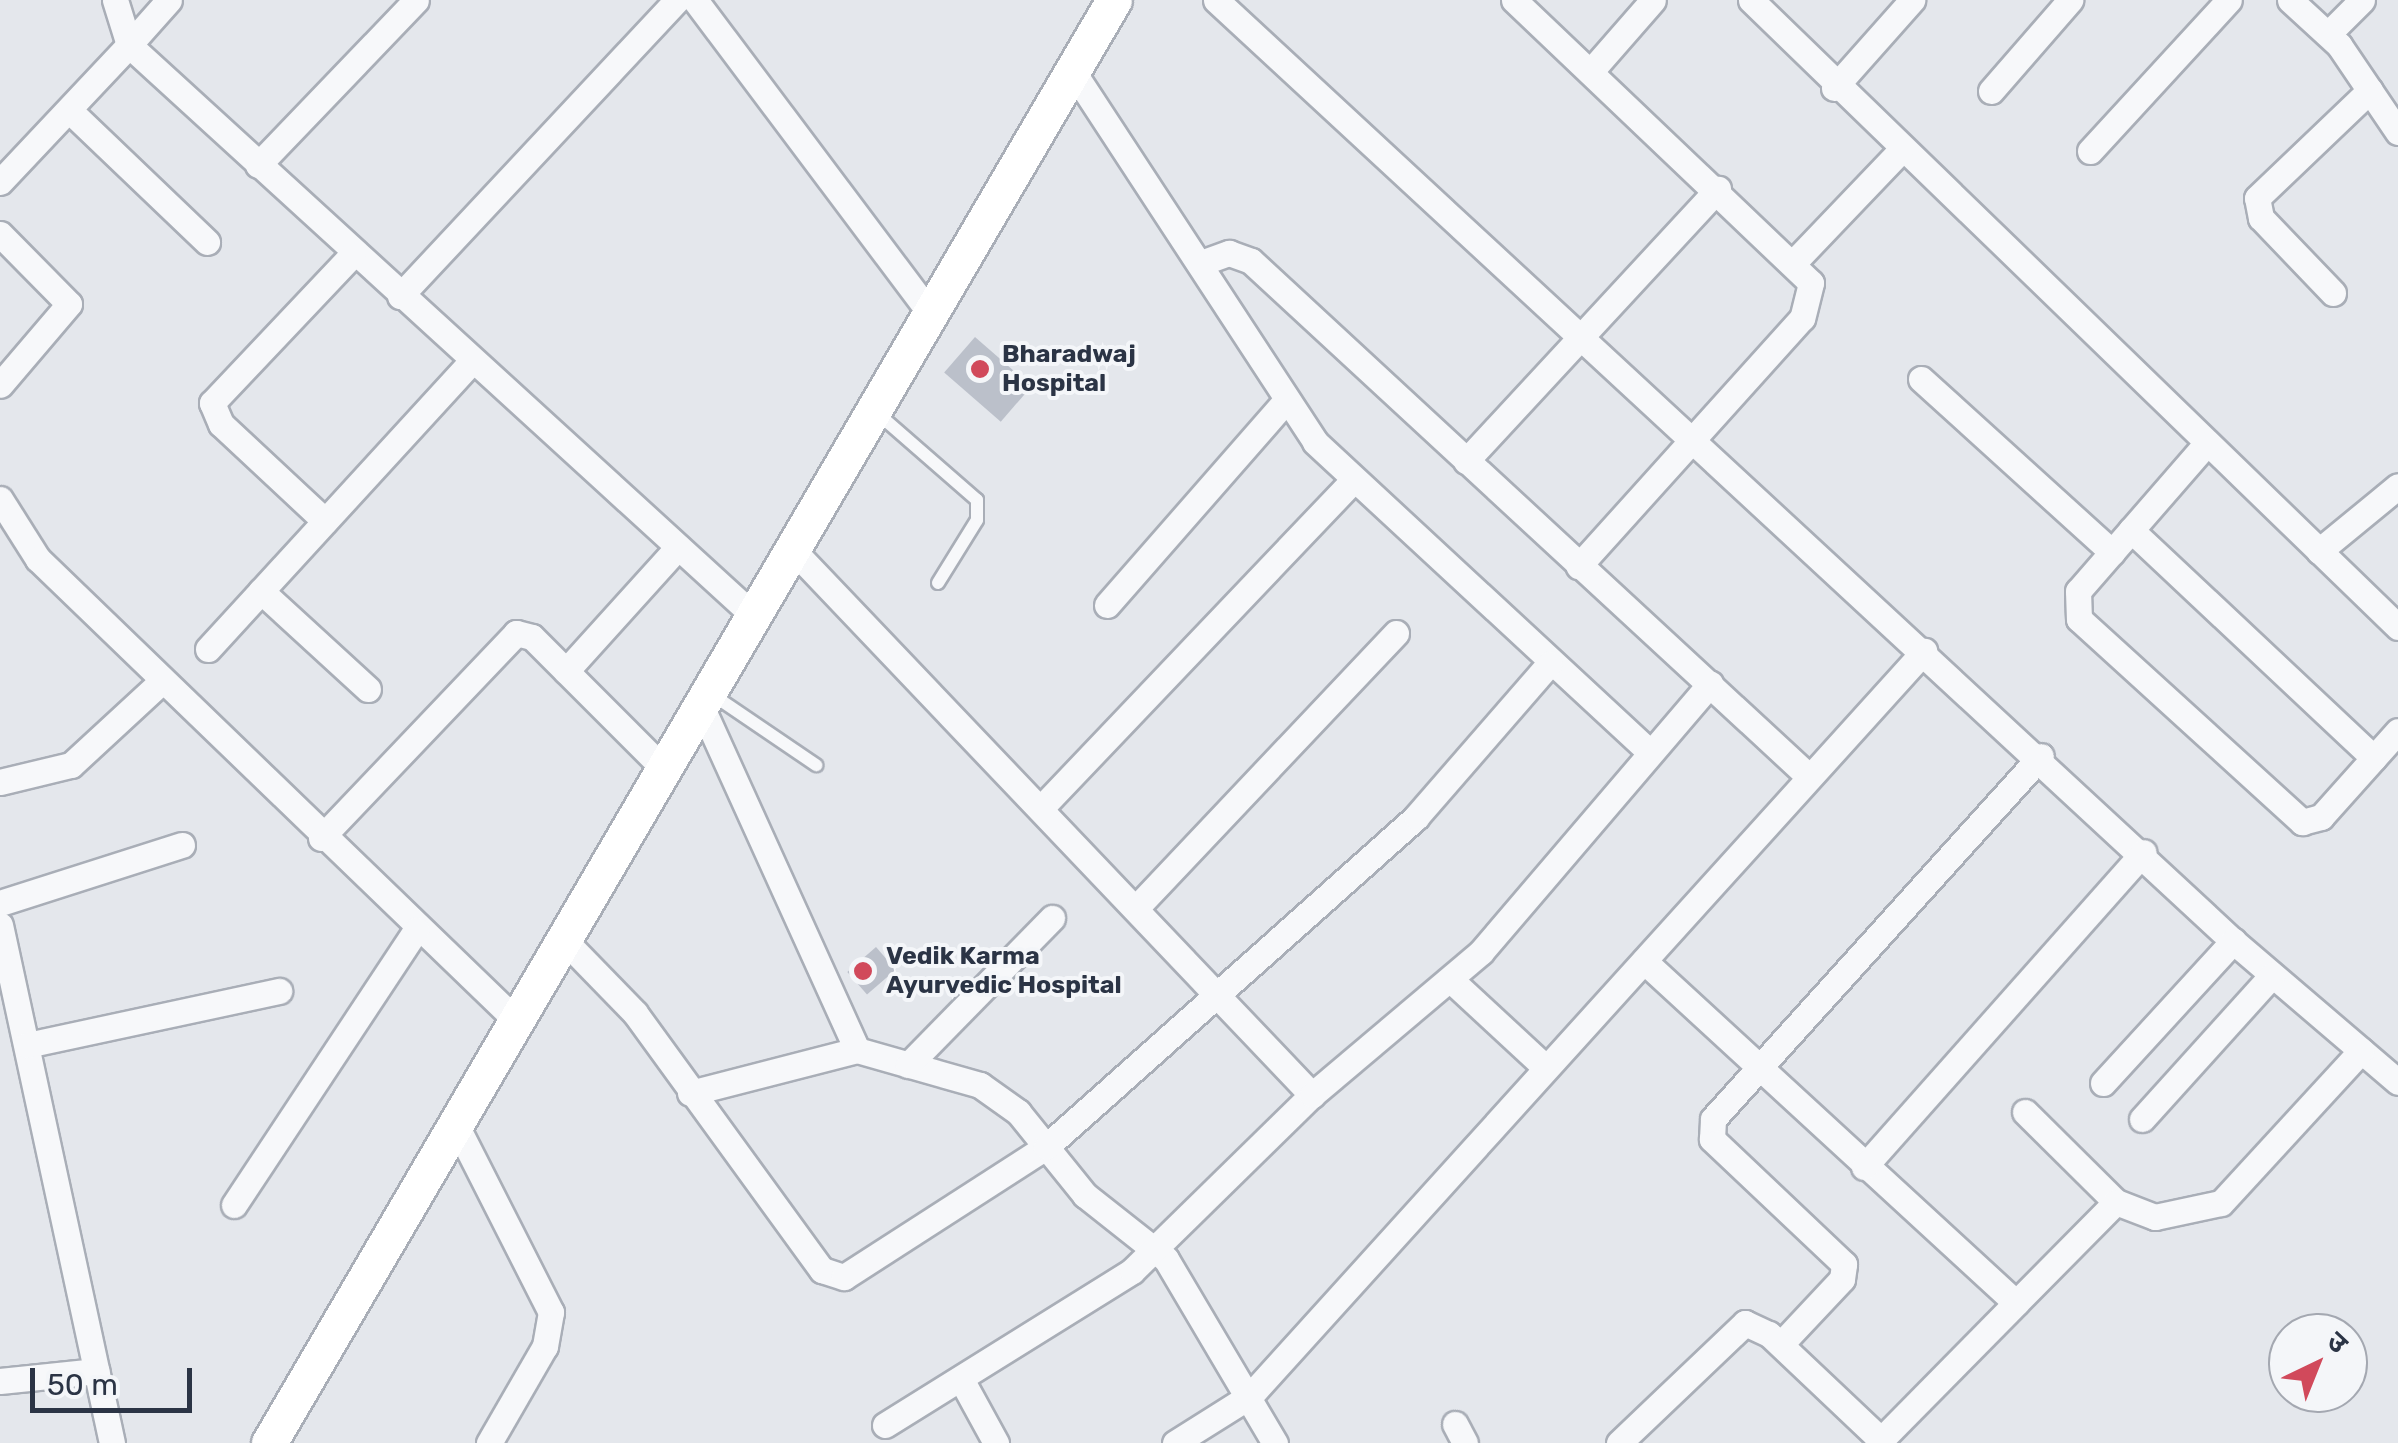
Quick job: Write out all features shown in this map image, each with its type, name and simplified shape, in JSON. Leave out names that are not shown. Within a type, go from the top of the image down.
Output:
[{"type":"main road","points":[[269,1443],[1114,0]]},
{"type":"street","points":[[115,0],[129,46],[754,616]]},
{"type":"street","points":[[3,179],[170,0]]},
{"type":"street","points":[[258,165],[416,0]]},
{"type":"street","points":[[400,296],[677,0]]},
{"type":"street","points":[[695,0],[931,314]]},
{"type":"street","points":[[1216,0],[2041,756],[2232,940],[2398,1082]]},
{"type":"street","points":[[1514,0],[1795,261],[1811,283],[1810,306],[1579,566]]},
{"type":"street","points":[[1591,72],[1653,0]]},
{"type":"street","points":[[1834,88],[1912,0]]},
{"type":"street","points":[[1990,92],[2070,0]]},
{"type":"street","points":[[2090,151],[2229,0]]},
{"type":"street","points":[[2290,0],[2328,34],[2398,132]]},
{"type":"street","points":[[2328,34],[2362,0]]},
{"type":"street","points":[[1749,1],[1834,88],[2398,627]]},
{"type":"street","points":[[1072,70],[1201,262],[1284,404],[1351,483],[1650,752]]},
{"type":"street","points":[[2333,293],[2261,218],[2257,198],[2370,90]]},
{"type":"street","points":[[69,110],[207,242]]},
{"type":"street","points":[[0,148],[3,179]]},
{"type":"street","points":[[1795,261],[1900,151]]},
{"type":"street","points":[[1466,460],[1718,188]]},
{"type":"street","points":[[0,234],[69,304],[0,384]]},
{"type":"street","points":[[1201,262],[1229,252],[1251,261],[1805,773]]},
{"type":"street","points":[[325,521],[221,424],[212,403],[353,254]]},
{"type":"street","points":[[208,649],[472,361]]},
{"type":"street","points":[[1921,379],[2112,552]]},
{"type":"street","points":[[1107,606],[1284,404]]},
{"type":"street","points":[[2206,444],[2072,600],[2078,619],[2292,816],[2321,817],[2398,731]]},
{"type":"street","points":[[1042,807],[1351,483]]},
{"type":"street","points":[[2318,551],[2398,486]]},
{"type":"street","points":[[0,499],[38,559],[416,930],[517,1021]]},
{"type":"street","points":[[2131,530],[2374,758]]},
{"type":"street","points":[[566,671],[678,547]]},
{"type":"street","points":[[793,550],[1042,807],[1312,1095]]},
{"type":"street","points":[[260,591],[368,690]]},
{"type":"street","points":[[321,838],[508,639],[524,632],[664,769]]},
{"type":"street","points":[[1137,907],[1396,634]]},
{"type":"street","points":[[1175,1443],[1250,1396],[1644,960],[1805,773],[1924,651]]},
{"type":"street","points":[[564,940],[612,984],[832,1278],[968,1204],[1046,1146],[1416,817],[1549,664]]},
{"type":"street","points":[[0,782],[70,765],[162,681]]},
{"type":"street","points":[[886,1425],[1105,1292],[1156,1250],[1312,1095],[1452,981],[1710,684]]},
{"type":"street","points":[[706,701],[857,1050]]},
{"type":"street","points":[[1780,1344],[1846,1272],[1840,1256],[1712,1139],[1713,1119],[1753,1068],[2041,756]]},
{"type":"street","points":[[0,904],[182,845]]},
{"type":"street","points":[[1864,1167],[2144,852]]},
{"type":"street","points":[[908,1065],[1052,918]]},
{"type":"street","points":[[0,925],[112,1443]]},
{"type":"street","points":[[234,1205],[416,930]]},
{"type":"street","points":[[2103,1083],[2232,940]]},
{"type":"street","points":[[1644,960],[1753,1068],[2016,1303]]},
{"type":"street","points":[[2142,1119],[2272,975]]},
{"type":"street","points":[[1452,981],[1544,1068]]},
{"type":"street","points":[[27,1045],[279,990]]},
{"type":"street","points":[[690,1093],[857,1050],[999,1095],[1085,1195],[1156,1250],[1250,1396],[1275,1443]]},
{"type":"street","points":[[2025,1112],[2116,1202],[2155,1217],[2220,1204],[2361,1050]]},
{"type":"street","points":[[456,1125],[551,1312],[545,1346],[488,1443]]},
{"type":"street","points":[[1620,1443],[1732,1330],[1758,1324],[1880,1442],[2116,1202]]},
{"type":"street","points":[[0,1381],[96,1371]]},
{"type":"street","points":[[961,1378],[996,1443]]},
{"type":"lane","points":[[874,410],[976,500],[978,520],[938,583]]},
{"type":"lane","points":[[706,701],[816,766]]},
{"type":"building","points":[[975,337],[1032,386],[1001,422],[944,372]]},
{"type":"building","points":[[876,947],[896,970],[867,995],[847,972]]},
{"type":"place","name":"Bharadwaj Hospital","points":[[980,369]]},
{"type":"place","name":"Vedik Karma Ayurvedic Hospital","points":[[863,971]]}]
